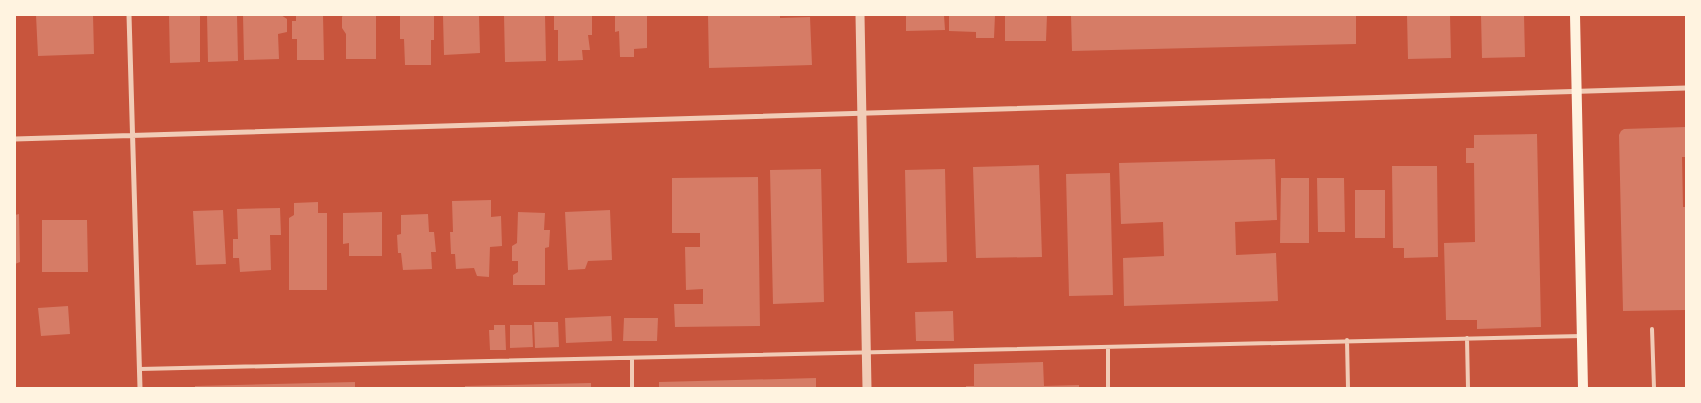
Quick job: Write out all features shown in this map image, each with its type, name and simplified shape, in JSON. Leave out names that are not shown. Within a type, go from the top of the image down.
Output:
[{"type":"main road","points":[[1575,15],[1583,388]]},
{"type":"street","points":[[129,15],[140,388]]},
{"type":"street","points":[[860,15],[867,388]]},
{"type":"street","points":[[15,139],[1686,88]]},
{"type":"lane","points":[[1652,329],[1654,388]]},
{"type":"lane","points":[[140,369],[866,354],[1347,340],[1582,336]]},
{"type":"lane","points":[[1467,338],[1468,388]]},
{"type":"lane","points":[[1347,340],[1348,388]]},
{"type":"lane","points":[[1108,347],[1108,388]]},
{"type":"lane","points":[[632,359],[632,388]]},
{"type":"building","points":[[36,15],[93,15],[94,54],[38,56]]},
{"type":"building","points":[[169,15],[200,15],[200,62],[170,63]]},
{"type":"building","points":[[207,15],[237,15],[238,61],[208,62]]},
{"type":"building","points":[[243,15],[281,15],[287,19],[287,32],[278,34],[279,59],[244,60]]},
{"type":"building","points":[[296,15],[323,15],[324,60],[297,60],[297,39],[292,39],[292,21],[296,21]]},
{"type":"building","points":[[343,15],[376,15],[376,59],[346,59],[346,34],[342,28]]},
{"type":"building","points":[[400,15],[434,15],[431,65],[405,65],[404,39],[400,39]]},
{"type":"building","points":[[479,15],[480,53],[444,55],[443,16]]},
{"type":"building","points":[[504,15],[545,15],[546,61],[505,62]]},
{"type":"building","points":[[554,15],[592,15],[592,35],[588,35],[590,50],[582,50],[583,60],[558,61],[558,30],[554,30]]},
{"type":"building","points":[[615,15],[647,15],[647,48],[634,49],[634,57],[620,57],[619,31],[615,32]]},
{"type":"building","points":[[708,15],[780,15],[780,18],[810,17],[812,65],[709,68]]},
{"type":"building","points":[[906,15],[944,15],[945,30],[906,31]]},
{"type":"building","points":[[949,15],[995,15],[994,38],[976,38],[976,32],[949,31]]},
{"type":"building","points":[[1005,15],[1047,15],[1046,41],[1005,41]]},
{"type":"building","points":[[1071,15],[1356,15],[1356,44],[1072,51]]},
{"type":"building","points":[[1407,15],[1450,15],[1451,58],[1408,59]]},
{"type":"building","points":[[1481,15],[1524,15],[1525,57],[1482,58]]},
{"type":"building","points":[[1686,127],[1686,157],[1682,157],[1683,207],[1686,207],[1686,310],[1623,311],[1619,135],[1624,129]]},
{"type":"building","points":[[1537,134],[1541,327],[1477,329],[1477,320],[1446,320],[1444,243],[1475,242],[1474,163],[1466,163],[1466,148],[1474,148],[1474,135]]},
{"type":"building","points":[[1275,159],[1277,220],[1235,222],[1236,255],[1276,253],[1278,301],[1124,306],[1123,258],[1164,256],[1163,222],[1121,224],[1119,163]]},
{"type":"building","points":[[1039,165],[1042,257],[976,258],[973,167]]},
{"type":"building","points":[[1392,166],[1437,166],[1438,257],[1404,258],[1404,248],[1393,248]]},
{"type":"building","points":[[821,169],[824,302],[773,304],[770,170]]},
{"type":"building","points":[[945,169],[947,262],[907,263],[905,170]]},
{"type":"building","points":[[1110,173],[1113,295],[1069,296],[1066,174]]},
{"type":"building","points":[[758,177],[760,326],[675,327],[674,304],[703,304],[703,289],[686,290],[685,247],[700,247],[700,233],[672,233],[672,178]]},
{"type":"building","points":[[1281,178],[1309,178],[1309,243],[1280,243]]},
{"type":"building","points":[[1317,178],[1344,178],[1345,232],[1318,232]]},
{"type":"building","points":[[1355,190],[1385,190],[1385,238],[1355,238]]},
{"type":"building","points":[[491,200],[491,217],[501,216],[502,246],[490,247],[489,277],[477,276],[474,268],[456,269],[455,254],[451,254],[450,232],[453,232],[452,201]]},
{"type":"building","points":[[318,202],[318,213],[327,213],[327,290],[289,290],[289,218],[294,215],[294,203]]},
{"type":"building","points":[[280,208],[281,235],[270,235],[271,270],[240,272],[239,258],[233,258],[233,239],[238,239],[237,209]]},
{"type":"building","points":[[223,210],[226,264],[196,265],[193,211]]},
{"type":"building","points":[[610,210],[612,260],[588,261],[585,269],[568,270],[565,212]]},
{"type":"building","points":[[382,212],[382,256],[349,256],[349,243],[343,244],[343,213]]},
{"type":"building","points":[[518,212],[545,213],[544,230],[550,230],[549,247],[545,248],[545,285],[513,285],[513,275],[518,272],[518,261],[512,261],[512,246],[517,243]]},
{"type":"building","points":[[19,214],[20,262],[15,264],[15,215]]},
{"type":"building","points":[[428,214],[429,232],[434,232],[436,252],[431,252],[432,269],[403,270],[401,253],[398,253],[397,235],[401,234],[401,215]]},
{"type":"building","points":[[42,220],[87,220],[88,272],[42,272]]},
{"type":"building","points":[[68,306],[70,334],[41,336],[38,308]]},
{"type":"building","points":[[953,311],[954,341],[916,341],[915,312]]},
{"type":"building","points":[[611,316],[612,341],[566,343],[565,318]]},
{"type":"building","points":[[624,318],[658,318],[657,341],[623,341]]},
{"type":"building","points":[[534,322],[558,322],[559,347],[535,348]]},
{"type":"building","points":[[494,325],[505,325],[506,350],[490,350],[489,330],[494,330]]},
{"type":"building","points":[[510,325],[532,325],[533,347],[510,348]]},
{"type":"building","points":[[1043,362],[1044,386],[1079,385],[1079,388],[966,388],[966,386],[974,386],[974,364]]},
{"type":"building","points":[[816,378],[816,388],[659,388],[659,382]]},
{"type":"building","points":[[355,382],[355,388],[195,388],[195,386]]},
{"type":"building","points":[[591,383],[591,388],[465,388],[465,386]]}]
